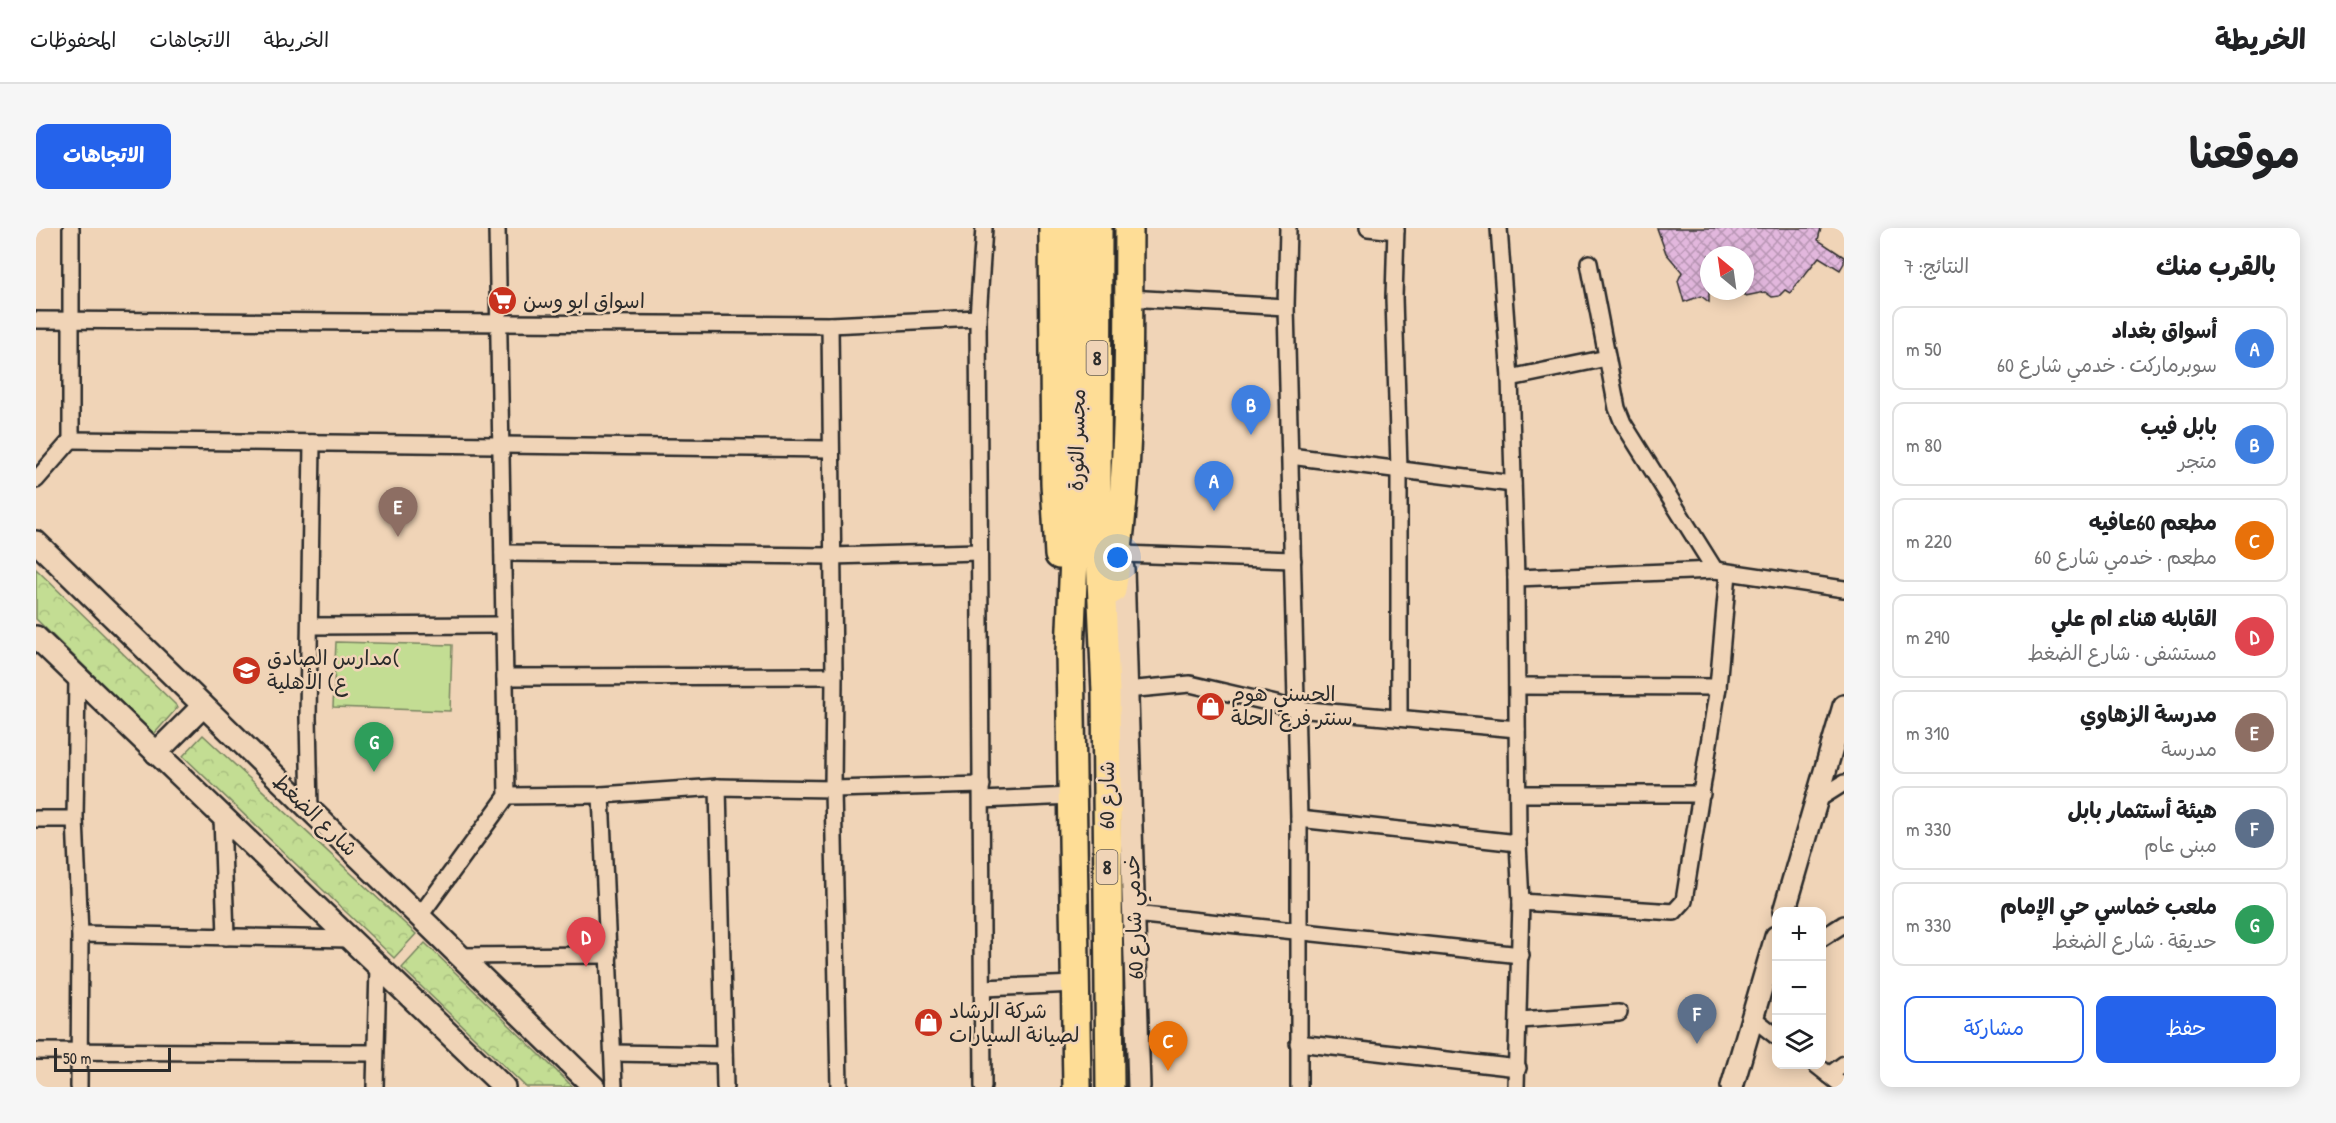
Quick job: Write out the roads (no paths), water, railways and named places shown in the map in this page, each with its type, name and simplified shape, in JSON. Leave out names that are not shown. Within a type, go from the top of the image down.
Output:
[{"type":"highway","points":[[1053,228],[1055,483],[1058,544],[1070,652]]},
{"type":"highway","name":"مجسر الثورة","points":[[1079,228],[1087,487],[1103,648]]},
{"type":"highway","name":"مجسر الثورة","points":[[1070,652],[1087,487],[1098,228]]},
{"type":"highway","points":[[1103,648],[1122,543],[1127,459],[1129,228]]},
{"type":"highway","name":"شارع 60","points":[[1103,648],[1106,692],[1110,1087]]},
{"type":"highway","name":"شارع 60","points":[[1070,652],[1077,1087]]},
{"type":"street","points":[[36,480],[71,440],[71,228]]},
{"type":"street","points":[[418,917],[507,796],[497,228]]},
{"type":"street","points":[[983,1087],[978,318],[984,228]]},
{"type":"street","points":[[1288,228],[1286,307],[1299,819],[1297,933],[1299,1087]]},
{"type":"street","points":[[1368,228],[1396,230],[1394,298],[1399,469],[1399,718]]},
{"type":"street","points":[[1499,228],[1510,378],[1516,578],[1518,843],[1521,902],[1520,1020],[1516,1087]]},
{"type":"street","points":[[1521,902],[1674,912],[1684,901],[1718,687],[1722,572],[1626,429],[1617,408],[1589,263]]},
{"type":"street","points":[[1128,298],[1286,307]]},
{"type":"street","points":[[36,320],[499,325],[830,325],[978,318]]},
{"type":"street","points":[[830,325],[834,676],[832,789],[839,1087]]},
{"type":"street","points":[[1510,378],[1607,358]]},
{"type":"street","points":[[71,440],[830,449]]},
{"type":"street","points":[[310,811],[308,718],[312,443]]},
{"type":"street","points":[[1290,456],[1513,484]]},
{"type":"street","name":"شارع الضغط","points":[[36,542],[594,1087]]},
{"type":"street","points":[[1122,543],[1293,560]]},
{"type":"street","name":"خدمي شارع 60","points":[[1122,543],[1139,1087]]},
{"type":"street","points":[[503,554],[831,556],[979,552]]},
{"type":"street","points":[[1516,578],[1722,572],[1844,589]]},
{"type":"street","points":[[311,626],[504,625]]},
{"type":"street","points":[[36,637],[503,1086]]},
{"type":"street","points":[[505,677],[834,676]]},
{"type":"street","points":[[77,677],[75,819],[80,934],[79,1087]]},
{"type":"street","points":[[1126,690],[1190,684],[1297,709],[1517,729]]},
{"type":"street","points":[[1517,686],[1718,687]]},
{"type":"street","points":[[156,753],[203,706]]},
{"type":"street","points":[[1785,907],[1844,706]]},
{"type":"street","points":[[1816,800],[1844,783]]},
{"type":"street","points":[[507,796],[601,795],[718,788],[982,792],[1072,796]]},
{"type":"street","points":[[718,788],[725,1087]]},
{"type":"street","points":[[1518,794],[1702,794]]},
{"type":"street","points":[[601,795],[614,1087]]},
{"type":"street","points":[[222,816],[226,937]]},
{"type":"street","points":[[36,819],[75,819]]},
{"type":"street","points":[[1299,819],[1518,843]]},
{"type":"street","points":[[1134,914],[1521,955]]},
{"type":"street","points":[[1826,935],[1844,924]]},
{"type":"street","points":[[80,934],[349,939]]},
{"type":"street","points":[[459,956],[609,956]]},
{"type":"street","points":[[375,1087],[378,967]]},
{"type":"street","points":[[1732,1087],[1753,1018],[1771,970]]},
{"type":"street","points":[[983,988],[1075,984]]},
{"type":"street","points":[[1520,1020],[1619,1013]]},
{"type":"street","points":[[1753,1018],[1772,1033]]},
{"type":"street","points":[[1298,1043],[1518,1068]]},
{"type":"street","points":[[36,1051],[375,1053]]},
{"type":"street","points":[[613,1053],[724,1055]]},
{"type":"street","points":[[1829,1075],[1844,1065]]},
{"type":"street","points":[[1821,1069],[1844,1087]]},
{"type":"place","name":"اسواق ابو وسن","points":[[502,301]]},
{"type":"place","name":"بابل فيب","points":[[1251,435]]},
{"type":"place","name":"أسواق بغداد","points":[[1214,511]]},
{"type":"place","name":"مدرسة الزهاوي","points":[[398,537]]},
{"type":"place","name":"مدارس الصادق( ع) الأهلية","points":[[246,670]]},
{"type":"place","name":"الحسني هوم سنتر فرع الحلة","points":[[1210,706]]},
{"type":"place","name":"ملعب خماسي حي الإمام","points":[[374,772]]},
{"type":"place","name":"القابله هناء ام علي","points":[[586,967]]},
{"type":"place","name":"شركة الرشاد لصيانة السيارات","points":[[928,1023]]},
{"type":"place","name":"هيئة أستثمار بابل","points":[[1697,1044]]},
{"type":"place","name":"مطعم 60عافيه","points":[[1168,1071]]}]
